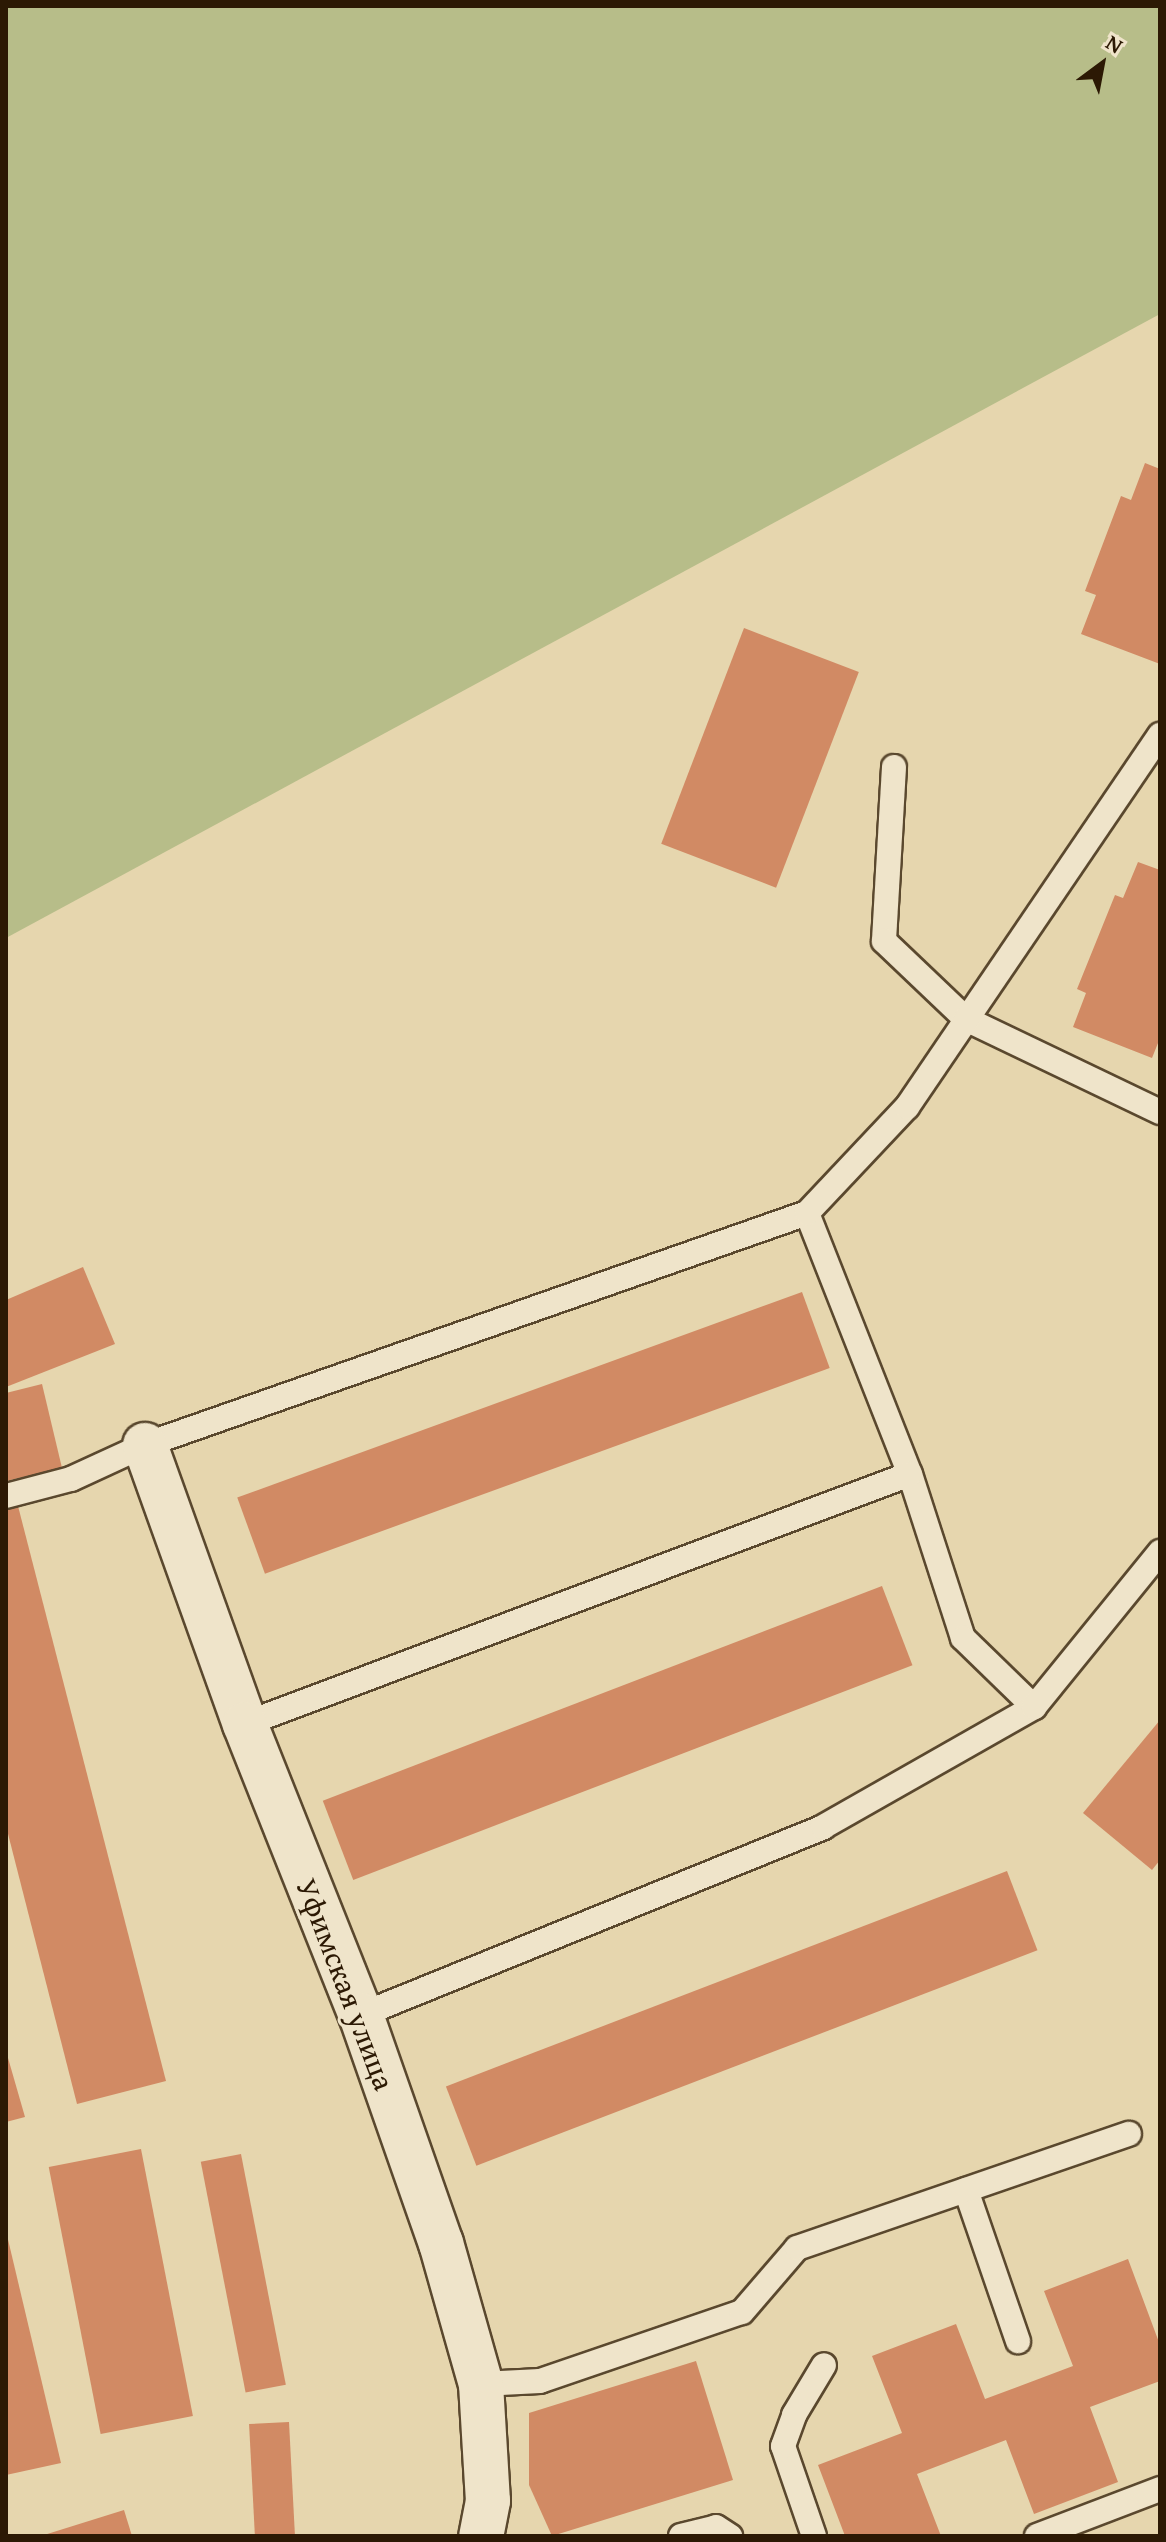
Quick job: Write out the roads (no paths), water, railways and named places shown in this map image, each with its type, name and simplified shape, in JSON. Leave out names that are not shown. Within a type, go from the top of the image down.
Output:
[{"type":"street","name":"Уфимская улица","points":[[145,1445],[245,1724],[361,2015],[441,2243],[481,2384],[488,2501],[481,2536]]},
{"type":"lane","points":[[6,1496],[71,1479],[145,1445],[807,1213],[907,1107],[1160,735]]},
{"type":"lane","points":[[894,767],[884,941],[966,1019],[1160,1112]]},
{"type":"lane","points":[[807,1213],[910,1474],[963,1638],[1034,1707]]},
{"type":"lane","points":[[245,1724],[910,1474]]},
{"type":"lane","points":[[361,2015],[823,1827],[1034,1707],[1160,1552]]},
{"type":"lane","points":[[481,2384],[540,2381],[742,2312],[797,2248],[1129,2134]]},
{"type":"lane","points":[[966,2190],[1018,2341]]},
{"type":"lane","points":[[814,2536],[783,2446],[794,2415],[824,2365]]},
{"type":"lane","points":[[1037,2536],[1160,2489]]},
{"type":"lane","points":[[681,2536],[716,2527],[730,2536]]}]
